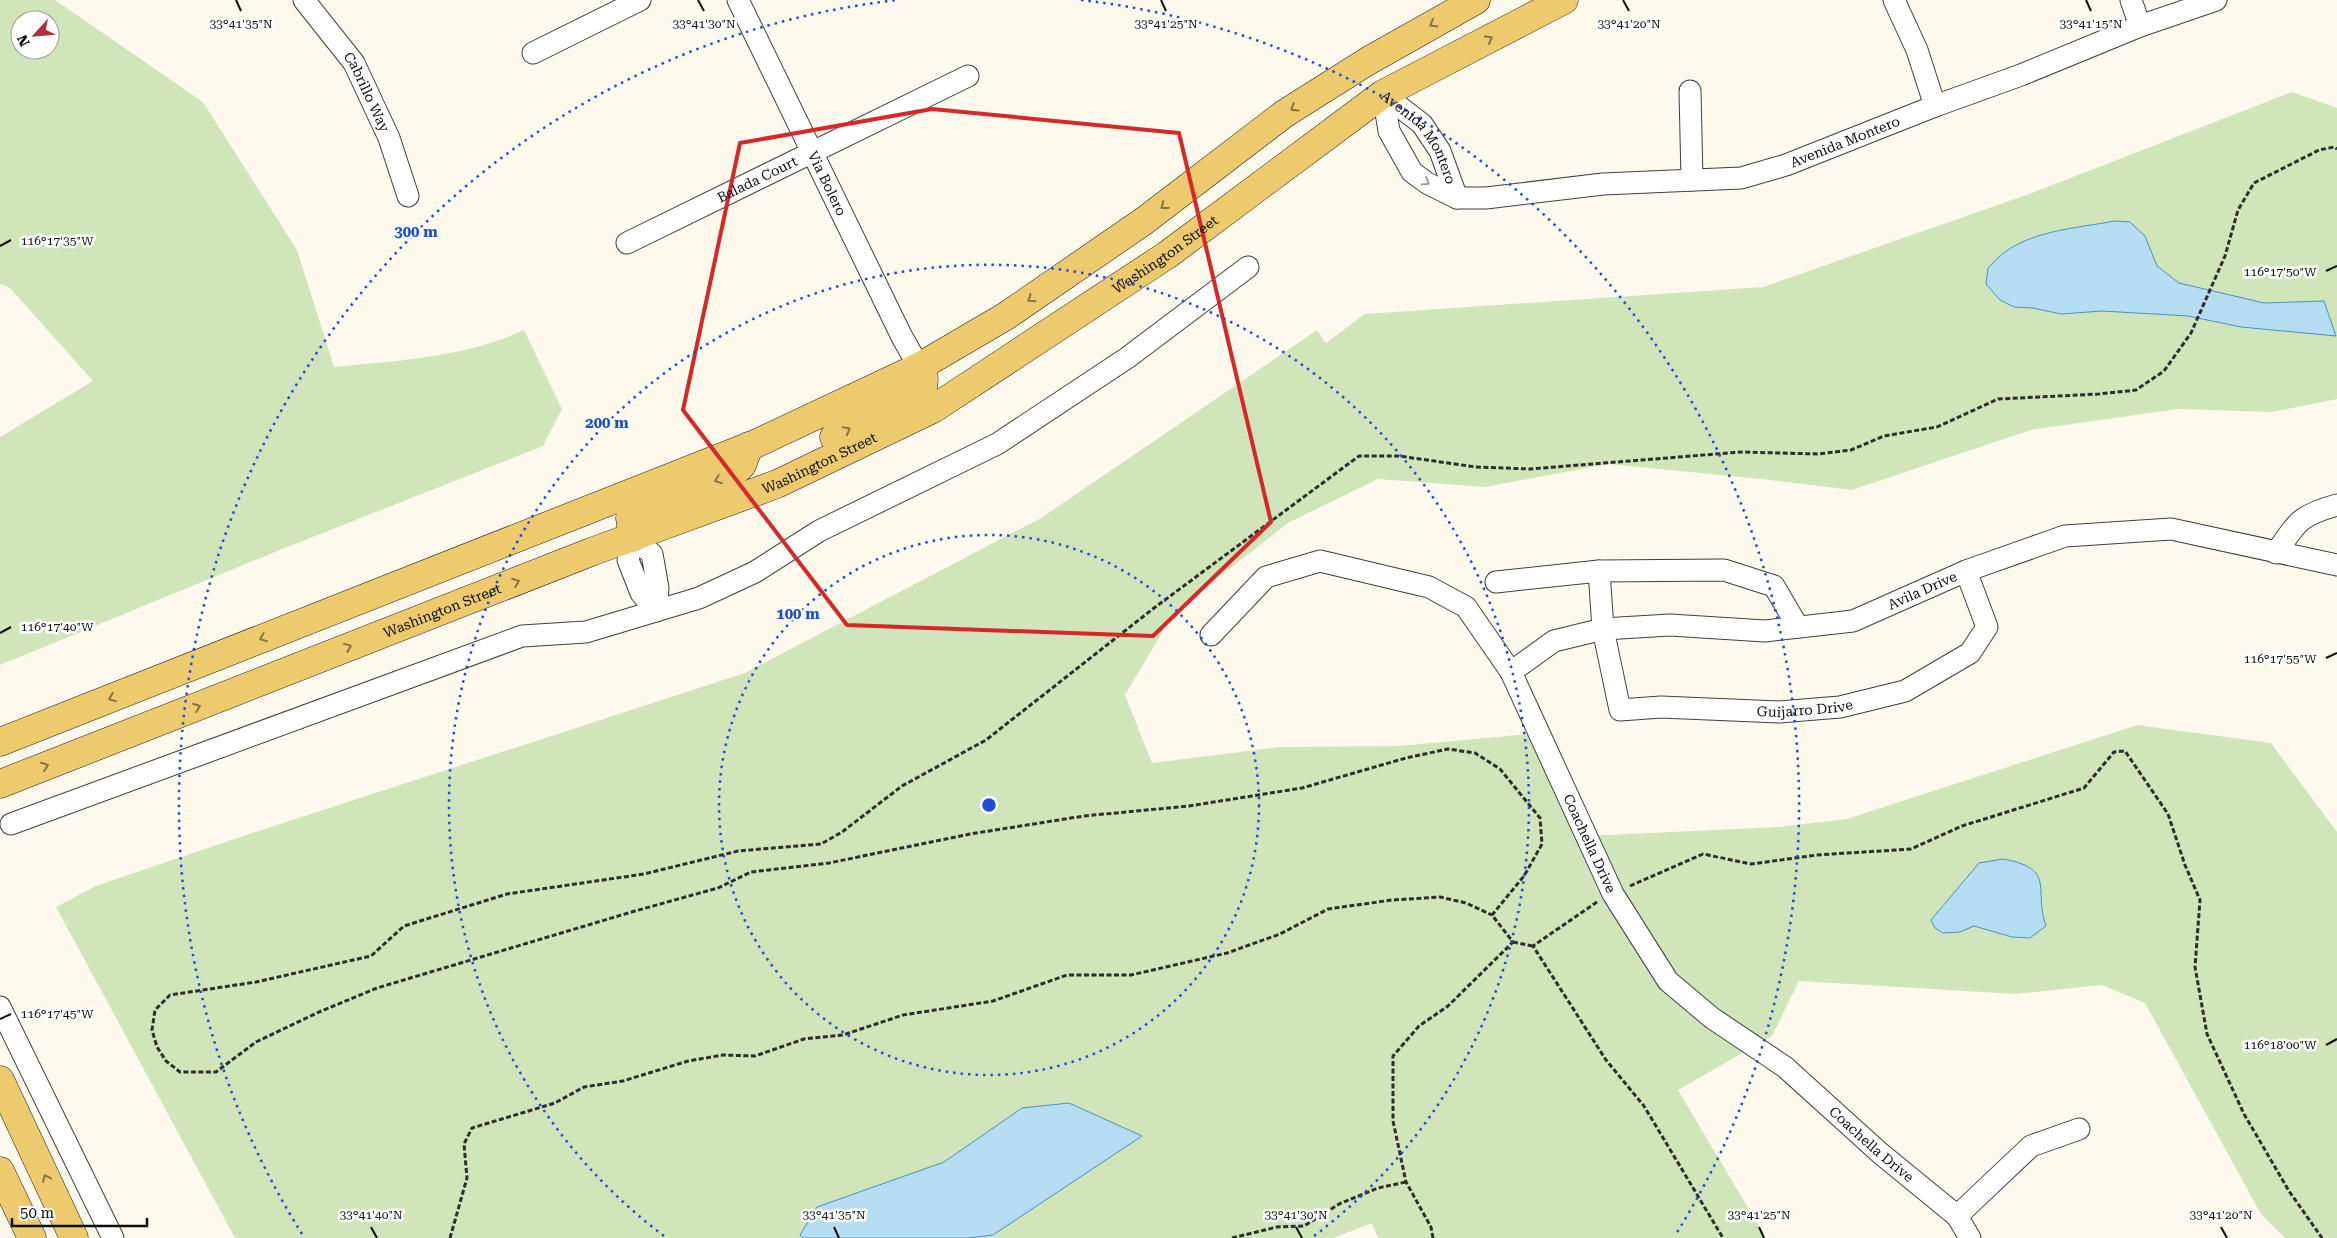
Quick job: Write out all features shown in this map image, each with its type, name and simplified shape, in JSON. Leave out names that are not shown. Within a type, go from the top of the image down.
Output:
[{"type":"main road","points":[[0,742],[749,446],[919,366],[1006,316],[1144,221],[1284,114],[1368,61],[1476,0]]},
{"type":"main road","name":"Washington Street","points":[[0,784],[591,552],[778,484],[933,409],[1167,256],[1383,94],[1564,0]]},
{"type":"main road","points":[[817,465],[827,441],[923,387],[924,379],[919,366]]},
{"type":"main road","points":[[633,538],[630,518],[635,511],[731,475],[742,465],[749,446]]},
{"type":"main road","points":[[0,1080],[74,1238]]},
{"type":"main road","points":[[0,1171],[32,1238]]},
{"type":"street","name":"Cabrillo Way","points":[[304,0],[354,63],[389,138],[408,196]]},
{"type":"street","points":[[533,53],[640,0]]},
{"type":"street","name":"Via Bolero","points":[[738,0],[902,337],[919,366]]},
{"type":"street","points":[[1894,0],[1917,50],[1935,106]]},
{"type":"street","points":[[2131,0],[2140,26]]},
{"type":"street","name":"Avenida Montero","points":[[1383,94],[1389,131],[1412,172],[1428,183],[1458,198],[1486,198],[1603,184],[1741,178],[1786,165],[1935,106],[2022,75],[2140,26],[2216,0]]},
{"type":"street","name":"Balada Court","points":[[627,243],[968,76]]},
{"type":"street","points":[[1690,91],[1692,180]]},
{"type":"street","name":"Avenida Montero","points":[[1383,94],[1422,124],[1440,151],[1458,198]]},
{"type":"street","points":[[1404,157],[1430,138]]},
{"type":"street","points":[[11,824],[522,636],[586,632],[699,598],[755,572],[819,531],[997,444],[1127,358],[1248,267]]},
{"type":"street","points":[[2276,553],[2298,522],[2313,512],[2337,505]]},
{"type":"street","name":"Avila Drive","points":[[1511,672],[1554,641],[1603,629],[1670,625],[1764,631],[1853,620],[1966,571],[2065,536],[2171,529],[2337,565]]},
{"type":"street","points":[[633,538],[628,560],[641,593],[656,611]]},
{"type":"street","name":"Coachella Drive","points":[[1211,635],[1266,577],[1320,561],[1429,587],[1466,607],[1511,672],[1614,894],[1668,981],[1712,1018],[1786,1067],[1880,1153],[1957,1216],[1970,1238]]},
{"type":"street","points":[[1496,582],[1599,571],[1724,570],[1774,586],[1798,627]]},
{"type":"street","points":[[1599,571],[1603,629]]},
{"type":"street","name":"Guijarro Drive","points":[[1603,629],[1620,710],[1660,707],[1779,712],[1840,707],[1905,691],[1970,653],[1987,627],[1966,571]]},
{"type":"street","points":[[0,1007],[113,1238]]},
{"type":"street","points":[[1957,1216],[2031,1146],[2079,1129]]},
{"type":"path","points":[[1492,915],[1524,876],[1542,844],[1540,818],[1500,769],[1476,753],[1448,749],[1406,758],[1302,788],[1189,806],[1084,816],[970,834],[829,863],[751,872],[718,888],[616,916],[377,988],[319,1012],[256,1042],[216,1072],[180,1072],[166,1061],[157,1047],[152,1030],[155,1010],[170,995],[256,982],[371,956],[404,926],[508,894],[644,874],[738,851],[821,844],[842,832],[902,786],[986,740],[1154,608],[1360,456],[1398,456],[1476,467],[1530,469],[1741,452],[1818,454],[1852,450],[1884,436],[1937,427],[1998,400],[2136,390],[2164,371],[2192,333],[2225,256],[2238,210],[2254,183],[2320,150],[2334,147],[2337,149]]},
{"type":"path","points":[[1533,946],[1594,903],[1702,854],[1751,864],[1817,855],[1911,849],[1962,826],[2084,788],[2114,752],[2125,751],[2168,814],[2185,865],[2200,900],[2196,967],[2207,1034],[2244,1114],[2290,1191],[2322,1238]]},
{"type":"path","points":[[450,1238],[467,1178],[464,1144],[472,1128],[555,1103],[584,1087],[623,1082],[688,1061],[724,1055],[755,1056],[804,1039],[843,1035],[903,1015],[993,1001],[1067,975],[1131,975],[1227,953],[1280,934],[1328,909],[1392,900],[1440,897],[1466,903],[1492,915],[1513,942],[1533,946],[1606,1060],[1644,1106],[1723,1238]]},
{"type":"path","points":[[1433,1238],[1431,1228],[1406,1182],[1393,1121],[1393,1056],[1419,1026],[1448,1006],[1513,942]]},
{"type":"path","points":[[1232,1238],[1243,1233],[1277,1227],[1304,1226],[1339,1204],[1378,1188],[1406,1182]]},
{"type":"highlighted area","points":[[932,109],[1179,133],[1271,522],[1153,636],[847,625],[683,410],[740,143]]},
{"type":"green space","points":[[0,0],[55,0],[203,102],[297,250],[334,367],[407,360],[456,352],[502,339],[524,330],[562,409],[543,446],[280,550],[0,665],[0,437],[93,381],[10,288],[0,284]]},
{"type":"green space","points":[[2292,92],[2337,108],[2337,399],[2272,412],[2178,409],[2031,430],[1852,490],[1608,464],[1485,487],[1378,479],[1288,523],[1175,611],[1125,695],[1152,763],[1279,747],[1399,746],[1540,733],[1586,836],[1778,827],[1847,819],[2137,725],[2271,743],[2337,832],[2337,1238],[2285,1238],[2261,1214],[2145,1003],[2102,985],[2015,994],[1799,981],[1772,1036],[1678,1090],[1766,1238],[1378,1238],[1372,1223],[1333,1238],[235,1238],[56,907],[96,886],[243,836],[745,673],[1041,518],[1317,330],[1326,343],[1365,314],[1763,287],[2032,193]]},
{"type":"water","points":[[2114,221],[2130,222],[2145,236],[2157,266],[2179,283],[2264,303],[2324,301],[2336,336],[2241,327],[2188,316],[2102,311],[2061,314],[2033,308],[2014,307],[2000,300],[1986,284],[1988,268],[2003,254],[2017,245],[2043,234]]},
{"type":"water","points":[[2003,859],[2031,868],[2037,875],[2040,882],[2046,926],[2030,938],[2012,937],[1974,926],[1960,932],[1943,933],[1935,928],[1931,920],[1979,863]]},
{"type":"water","points":[[1069,1103],[1142,1136],[993,1235],[969,1238],[803,1238],[800,1235],[817,1207],[944,1162],[1022,1108]]}]
